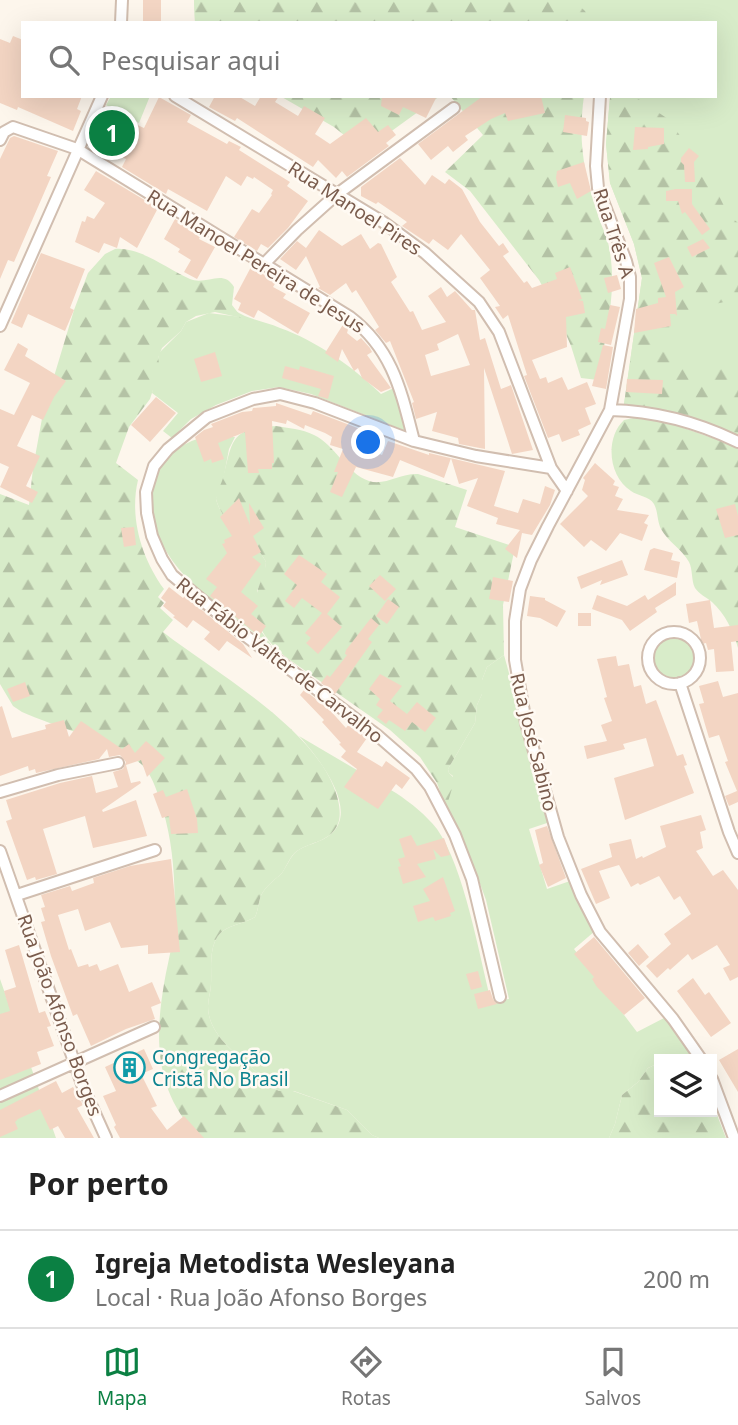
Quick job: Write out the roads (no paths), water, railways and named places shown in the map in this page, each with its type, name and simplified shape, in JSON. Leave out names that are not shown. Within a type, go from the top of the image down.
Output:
[{"type":"street","points":[[121,21],[122,0]]},
{"type":"street","points":[[0,326],[101,98]]},
{"type":"street","name":"Rua Manoel Pires","points":[[178,98],[383,222],[480,302],[499,332],[551,468]]},
{"type":"street","name":"Rua Três A","points":[[600,98],[596,166],[598,188],[626,261],[631,289],[610,410]]},
{"type":"street","points":[[264,264],[336,195],[454,108]]},
{"type":"street","name":"Rua Manoel Pereira de Jesus","points":[[0,140],[4,132],[13,127],[77,149],[350,317],[375,339],[398,380],[415,441]]},
{"type":"street","name":"Rua Fábio Valter de Carvalho","points":[[500,997],[472,879],[455,835],[430,787],[408,762],[377,735],[243,634],[172,575],[157,547],[147,513],[147,483],[155,466],[168,449],[207,417],[253,399],[280,394],[300,398],[415,441],[475,456],[551,468]]},
{"type":"street","points":[[610,410],[652,413],[738,442]]},
{"type":"street","name":"Rua José Sabino","points":[[610,410],[531,560],[520,589],[516,610],[515,660],[526,723],[558,837],[591,917],[621,959],[673,1019],[698,1054]]},
{"type":"street","points":[[551,468],[567,491]]},
{"type":"street","points":[[670,632],[688,636],[699,651],[697,669],[690,678],[680,683],[663,681],[649,665],[652,644],[670,632]]},
{"type":"street","points":[[680,683],[738,853]]},
{"type":"street","points":[[0,792],[58,775],[118,763]]},
{"type":"street","points":[[16,895],[155,850]]},
{"type":"street","name":"Rua João Afonso Borges","points":[[0,851],[76,1064],[106,1138]]},
{"type":"street","points":[[0,1096],[154,1027]]},
{"type":"street","points":[[717,1092],[734,1138]]},
{"type":"place","name":"Igreja Metodista Wesleyana","points":[[112,133]]},
{"type":"place","name":"Congregação Cristã No Brasil","points":[[129,1068]]}]
